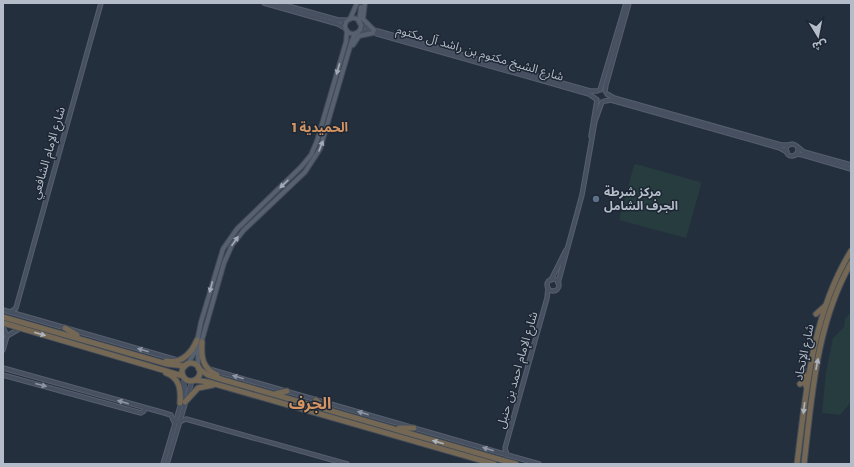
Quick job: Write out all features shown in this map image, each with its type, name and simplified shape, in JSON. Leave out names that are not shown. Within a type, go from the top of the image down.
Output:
[{"type":"highway","name":"شارع الإتحاد","points":[[797,464],[807,384],[816,338],[826,303],[841,269],[851,251]]},
{"type":"highway","name":"شارع الإتحاد","points":[[804,464],[816,371],[824,332],[831,305],[851,263]]},
{"type":"highway","points":[[816,314],[826,303]]},
{"type":"highway","points":[[3,317],[170,365],[193,364],[208,375],[224,380],[516,464]]},
{"type":"highway","points":[[3,323],[151,366],[183,377],[218,385],[494,464]]},
{"type":"highway","points":[[65,328],[89,341]]},
{"type":"highway","points":[[151,359],[157,358],[169,361],[180,360],[191,352],[200,341]]},
{"type":"highway","points":[[200,341],[202,356],[206,367],[224,380]]},
{"type":"highway","points":[[183,377],[182,370],[186,365]]},
{"type":"highway","points":[[151,366],[175,378],[180,387],[183,403]]},
{"type":"highway","points":[[802,368],[807,384]]},
{"type":"highway","points":[[194,380],[199,375],[199,369]]},
{"type":"highway","points":[[800,384],[804,381],[807,384]]},
{"type":"highway","points":[[183,403],[198,388],[208,385],[218,385]]},
{"type":"highway","points":[[273,394],[287,391]]},
{"type":"highway","points":[[316,400],[326,409]]},
{"type":"highway","points":[[391,428],[414,428]]},
{"type":"main road","points":[[199,369],[198,359],[200,341],[218,261],[227,242],[239,226],[302,167],[313,151],[346,42],[346,24],[357,3]]},
{"type":"main road","points":[[186,365],[194,354],[200,341],[224,263],[232,245],[244,230],[304,172],[317,155],[325,137],[352,40],[360,23],[364,3]]},
{"type":"main road","points":[[348,56],[357,37],[374,32],[363,19],[364,3]]},
{"type":"main road","points":[[349,20],[355,19],[360,23]]},
{"type":"main road","points":[[347,30],[352,34],[357,32]]},
{"type":"street","name":"شارع الإمام الشافعي","points":[[16,308],[100,3]]},
{"type":"street","points":[[264,3],[335,23],[347,30]]},
{"type":"street","points":[[277,3],[338,20],[349,20]]},
{"type":"street","points":[[591,139],[591,128],[596,100],[595,95],[598,90],[626,3]]},
{"type":"street","points":[[568,248],[548,283],[548,288],[555,291],[558,288],[558,283],[568,248],[582,195],[591,139],[599,108],[606,93],[606,85],[629,3]]},
{"type":"street","points":[[330,27],[335,23]]},
{"type":"street","name":"شارع الشيخ مكتوم بن راشد آل مكتوم","points":[[360,23],[374,32],[589,94],[596,100],[603,101]]},
{"type":"street","name":"شارع الشيخ مكتوم بن راشد آل مكتوم","points":[[357,32],[374,32],[591,91],[598,90],[606,93]]},
{"type":"street","points":[[606,93],[614,98],[781,145],[793,144],[804,152],[851,165]]},
{"type":"street","points":[[603,101],[611,100],[780,148],[791,156],[803,154],[851,169]]},
{"type":"street","points":[[786,152],[789,145]]},
{"type":"street","points":[[796,154],[798,147]]},
{"type":"street","points":[[551,280],[556,280],[558,283]]},
{"type":"street","name":"شارع الإمام احمد بن حنبل","points":[[500,453],[505,448],[547,298],[548,288]]},
{"type":"street","name":"شارع الإمام احمد بن حنبل","points":[[547,298],[555,291]]},
{"type":"street","points":[[11,312],[16,308],[18,314]]},
{"type":"street","points":[[3,310],[180,360]]},
{"type":"street","points":[[3,327],[7,336]]},
{"type":"street","points":[[3,350],[7,336],[12,331],[22,328]]},
{"type":"street","points":[[206,367],[538,464]]},
{"type":"street","points":[[3,368],[144,408],[170,414],[179,412]]},
{"type":"street","points":[[17,379],[18,372]]},
{"type":"street","points":[[3,375],[141,413],[144,412],[144,408]]},
{"type":"street","points":[[183,377],[183,403]]},
{"type":"street","points":[[167,464],[179,412],[194,380]]},
{"type":"street","points":[[179,412],[186,419],[347,464]]},
{"type":"street","points":[[170,414],[177,422]]},
{"type":"street","points":[[177,422],[186,419]]},
{"type":"street","points":[[163,464],[177,422]]},
{"type":"street","points":[[172,446],[177,444]]},
{"type":"street","points":[[505,448],[507,455]]},
{"type":"green space","points":[[636,164],[700,182],[701,185],[686,238],[619,220],[634,165]]},
{"type":"green space","points":[[851,312],[851,402],[840,415],[822,413],[826,373],[833,338],[844,327],[845,319]]},
{"type":"place","name":"مركز شرطة الجرف الشامل","points":[[596,199]]},
{"type":"district","name":"الحميدية 1","points":[[320,127]]},
{"type":"district","name":"الجرف","points":[[310,403]]}]
